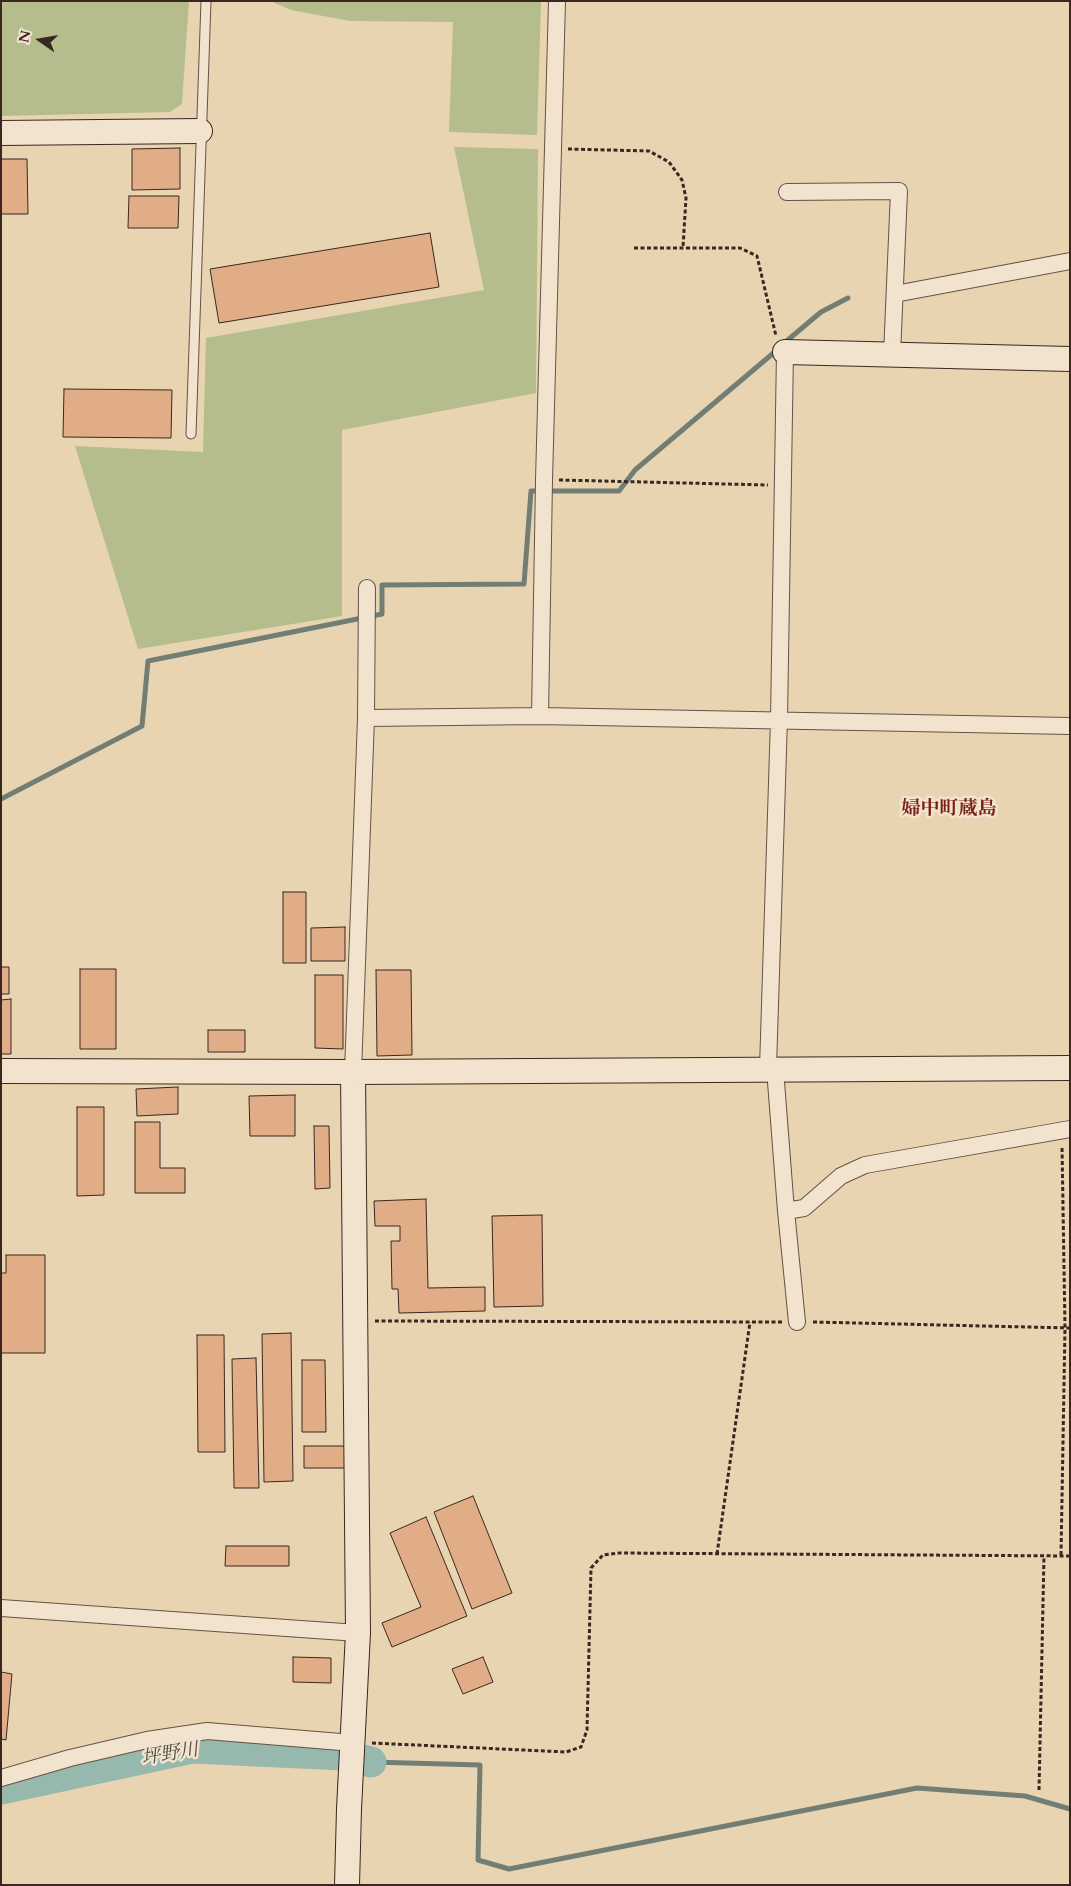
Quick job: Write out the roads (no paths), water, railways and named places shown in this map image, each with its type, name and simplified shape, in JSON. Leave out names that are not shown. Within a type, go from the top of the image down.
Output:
[{"type":"street","points":[[540,716],[544,480],[557,1]]},
{"type":"street","points":[[1,134],[200,132]]},
{"type":"street","points":[[787,192],[900,191],[892,355]]},
{"type":"street","points":[[895,294],[1070,261]]},
{"type":"street","points":[[797,1322],[772,1068],[785,352],[1070,360]]},
{"type":"street","points":[[347,1885],[358,1633],[357,1321],[353,1072],[366,718],[367,588]]},
{"type":"street","points":[[366,718],[540,716],[779,719],[1070,726]]},
{"type":"street","points":[[1,1071],[353,1072],[772,1068],[1070,1068]]},
{"type":"street","points":[[786,1212],[804,1208],[841,1176],[865,1165],[1066,1129]]},
{"type":"street","points":[[1,1608],[358,1633]]},
{"type":"street","points":[[1,1778],[128,1744],[207,1732],[353,1742]]},
{"type":"lane","points":[[191,434],[206,1]]},
{"type":"waterway","points":[[783,344],[821,312],[848,298]]},
{"type":"waterway","points":[[1,799],[142,726],[148,661],[382,614],[382,585],[524,584],[531,491],[619,491],[635,470],[777,350]]},
{"type":"waterway","name":"坪野川","points":[[1,1789],[192,1748],[343,1755],[371,1762]]},
{"type":"waterway","points":[[371,1762],[480,1765],[478,1860],[509,1869],[917,1788],[1025,1796],[1070,1809]]},
{"type":"district","name":"婦中町蔵島","points":[[949,810]]}]
